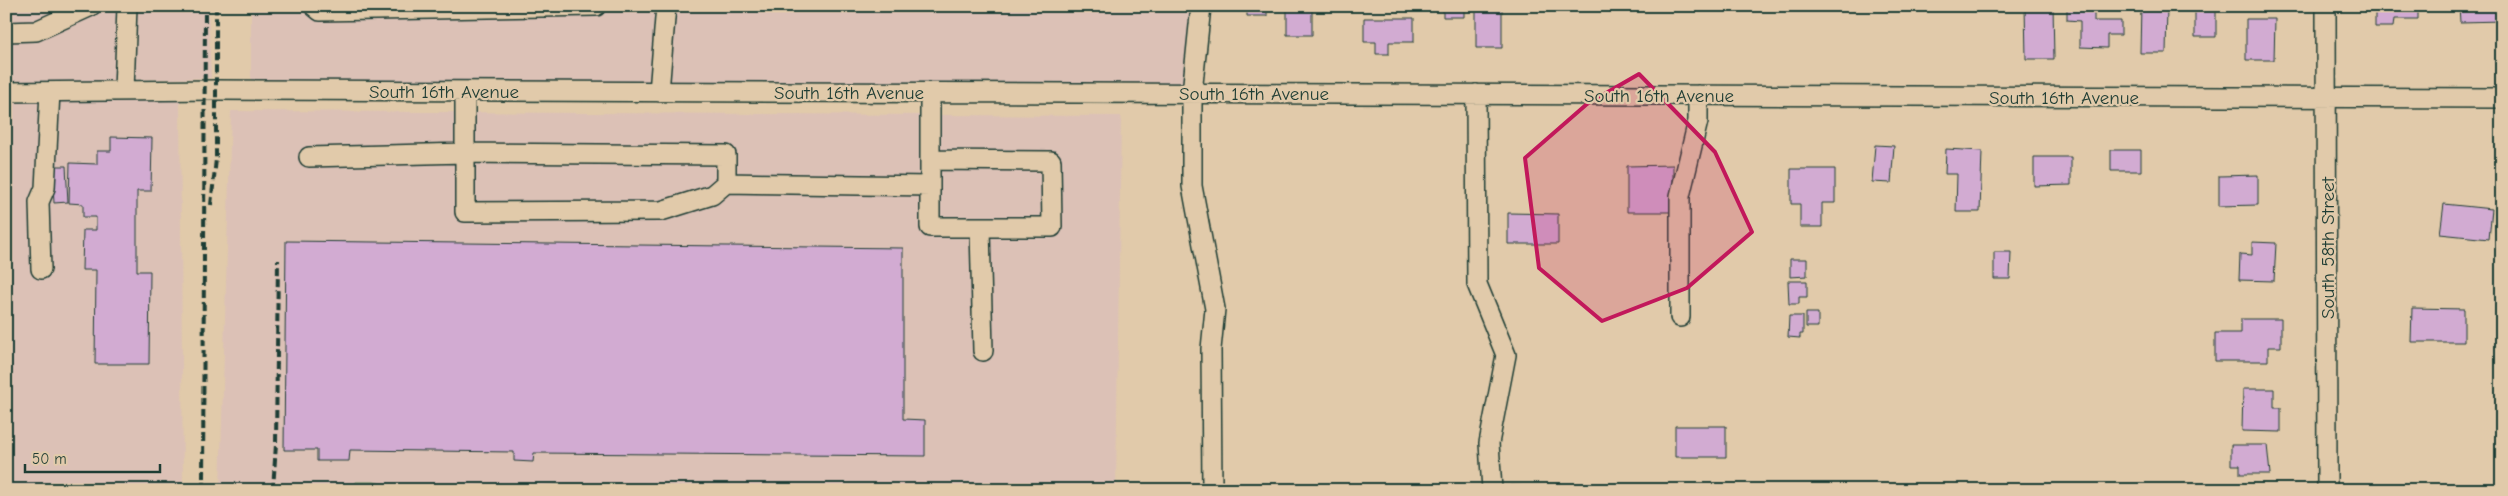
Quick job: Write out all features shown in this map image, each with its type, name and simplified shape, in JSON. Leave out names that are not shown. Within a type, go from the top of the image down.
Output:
[{"type":"street","points":[[6,32],[36,31],[91,6]]},
{"type":"street","points":[[124,91],[127,6]]},
{"type":"street","points":[[314,6],[320,11],[596,6]]},
{"type":"street","points":[[659,92],[666,6]]},
{"type":"street","points":[[1201,6],[1192,93],[1192,186],[1215,309],[1212,350],[1212,490]]},
{"type":"street","name":"South 58th Street","points":[[2326,6],[2327,490]]},
{"type":"street","name":"South 16th Avenue","points":[[6,92],[930,92],[2502,98]]},
{"type":"street","points":[[41,269],[39,202],[45,188],[50,92]]},
{"type":"street","points":[[464,92],[465,212],[661,211],[712,195],[726,184],[930,186]]},
{"type":"street","points":[[930,92],[930,160],[930,226],[980,228],[1052,227],[1051,161],[930,160]]},
{"type":"street","points":[[1476,94],[1477,284],[1506,355],[1488,443],[1492,490]]},
{"type":"street","points":[[1680,316],[1680,196],[1698,121],[1698,95]]},
{"type":"street","points":[[309,157],[465,153],[726,155],[726,184]]},
{"type":"street","points":[[980,228],[983,351]]},
{"type":"highlighted area","points":[[1639,74],[1715,152],[1752,232],[1687,288],[1602,321],[1539,268],[1525,158],[1587,104]]},
{"type":"shaded area","points":[[6,6],[208,6],[211,78],[6,83]]},
{"type":"shaded area","points":[[251,6],[1192,6],[1184,87],[884,82],[694,87],[251,82]]},
{"type":"shaded area","points":[[6,97],[180,99],[183,490],[6,490]]},
{"type":"shaded area","points":[[231,111],[1121,116],[1116,490],[220,490]]},
{"type":"green space","points":[[356,482],[374,482],[402,489],[447,489],[500,484],[516,489],[568,484],[641,484],[701,490],[349,490]]},
{"type":"building","points":[[1247,6],[1267,6],[1267,16],[1247,16]]},
{"type":"building","points":[[1287,6],[1312,6],[1312,35],[1287,35]]},
{"type":"building","points":[[1443,6],[1464,6],[1464,17],[1443,17]]},
{"type":"building","points":[[1476,6],[1502,6],[1502,48],[1476,48]]},
{"type":"building","points":[[2025,6],[2053,6],[2054,59],[2026,59]]},
{"type":"building","points":[[2141,6],[2167,6],[2166,53],[2140,53]]},
{"type":"building","points":[[2195,6],[2216,6],[2216,37],[2195,37]]},
{"type":"building","points":[[2366,6],[2418,6],[2418,19],[2394,19],[2393,27],[2375,27],[2375,9],[2366,9]]},
{"type":"building","points":[[2459,6],[2502,6],[2502,21],[2460,22]]},
{"type":"building","points":[[2067,7],[2094,8],[2094,21],[2121,21],[2121,35],[2107,35],[2107,48],[2080,47],[2080,21],[2067,20]]},
{"type":"building","points":[[1364,18],[1414,18],[1414,42],[1389,42],[1389,54],[1376,54],[1376,42],[1364,42]]},
{"type":"building","points":[[2246,19],[2275,19],[2274,60],[2246,60]]},
{"type":"building","points":[[111,137],[152,138],[151,191],[137,191],[137,271],[150,271],[149,364],[95,364],[96,270],[82,270],[83,230],[96,230],[96,217],[83,217],[83,204],[69,203],[70,163],[97,164],[97,151],[111,151]]},
{"type":"building","points":[[1875,145],[1894,146],[1891,183],[1872,182]]},
{"type":"building","points":[[1946,149],[1982,151],[1980,212],[1956,212],[1957,174],[1945,174]]},
{"type":"building","points":[[2111,150],[2141,150],[2141,171],[2111,171]]},
{"type":"building","points":[[2034,157],[2071,157],[2071,185],[2034,186]]},
{"type":"building","points":[[1673,165],[1673,212],[1627,212],[1627,166]]},
{"type":"building","points":[[52,166],[66,166],[68,202],[54,203]]},
{"type":"building","points":[[1791,169],[1835,169],[1835,203],[1822,203],[1822,227],[1800,227],[1800,204],[1791,204]]},
{"type":"building","points":[[2258,175],[2258,205],[2219,206],[2219,176]]},
{"type":"building","points":[[2444,204],[2492,209],[2489,239],[2440,234]]},
{"type":"building","points":[[1508,213],[1558,214],[1558,244],[1508,244]]},
{"type":"building","points":[[286,241],[903,248],[903,419],[925,420],[925,456],[534,453],[533,462],[514,461],[514,452],[350,450],[349,461],[317,461],[317,450],[284,450]]},
{"type":"building","points":[[2252,242],[2276,243],[2274,281],[2239,280],[2240,254],[2252,255]]},
{"type":"building","points":[[1994,252],[2011,252],[2010,279],[1994,279]]},
{"type":"building","points":[[1790,259],[1807,259],[1807,276],[1790,277]]},
{"type":"building","points":[[1788,281],[1807,281],[1807,297],[1799,297],[1799,304],[1789,304]]},
{"type":"building","points":[[2412,308],[2464,309],[2464,342],[2411,342]]},
{"type":"building","points":[[1806,313],[1818,313],[1818,327],[1806,327]]},
{"type":"building","points":[[1789,316],[1803,316],[1803,334],[1800,334],[1800,338],[1788,337]]},
{"type":"building","points":[[2241,319],[2281,319],[2281,347],[2268,347],[2268,361],[2215,361],[2215,333],[2241,333]]},
{"type":"building","points":[[2243,389],[2274,389],[2274,408],[2281,408],[2281,432],[2242,431]]},
{"type":"building","points":[[1675,426],[1726,426],[1726,457],[1675,457]]},
{"type":"building","points":[[2231,445],[2267,445],[2270,474],[2240,474],[2240,465],[2231,465]]},
{"type":"building","points":[[1510,486],[1561,488],[1561,490],[1510,490]]},
{"type":"railway","points":[[203,490],[205,6]]},
{"type":"railway","points":[[211,205],[216,159],[216,6]]},
{"type":"railway","points":[[273,490],[276,444],[278,260]]}]
